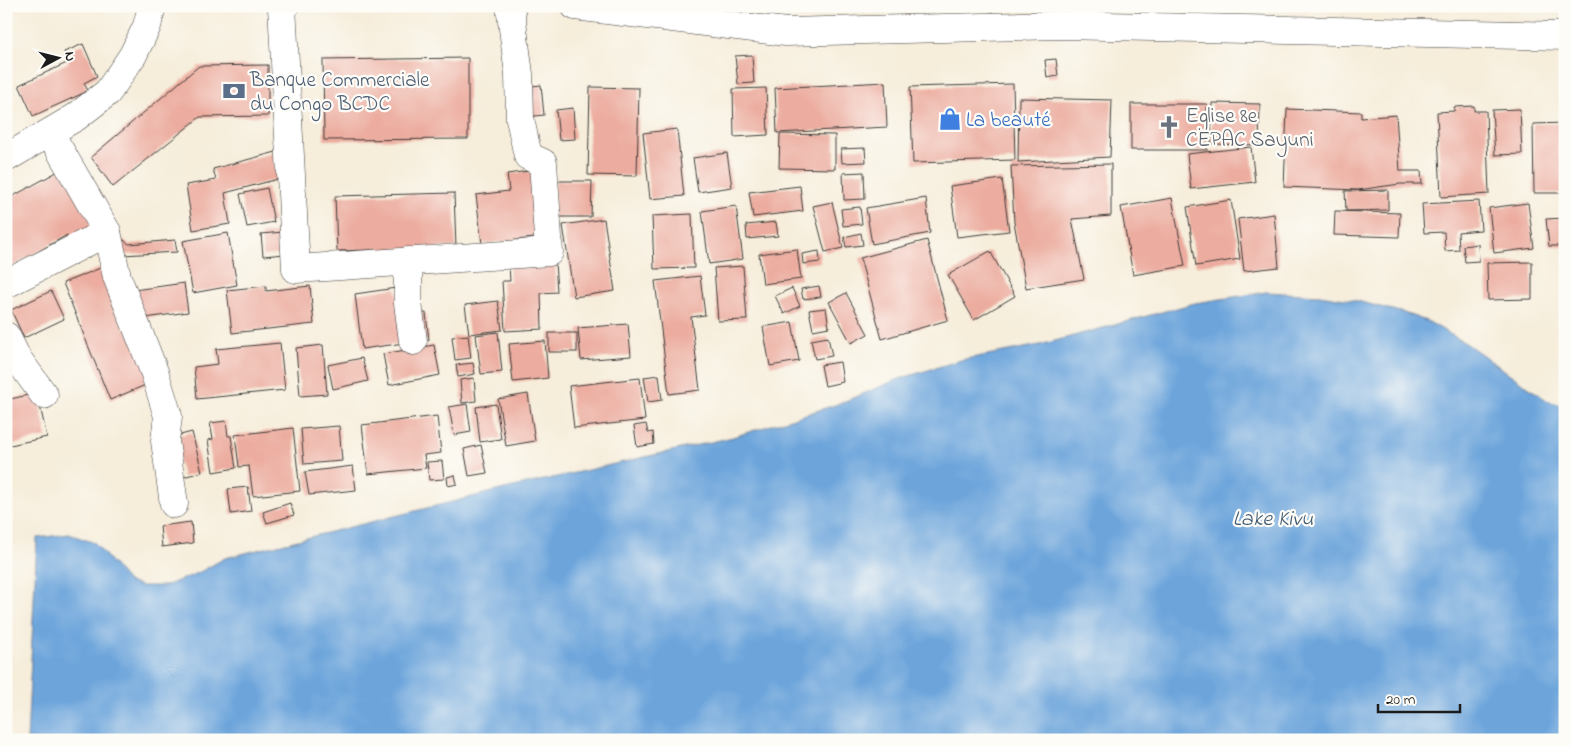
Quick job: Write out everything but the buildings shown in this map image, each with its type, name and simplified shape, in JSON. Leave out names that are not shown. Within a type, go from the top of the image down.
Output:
[{"type":"street","points":[[6,158],[76,117],[108,92],[133,55],[147,26],[152,6]]},
{"type":"street","points":[[283,6],[296,269],[549,252],[543,163],[528,156],[520,119],[519,74],[510,6]]},
{"type":"street","points":[[576,6],[786,32],[1060,25],[1565,36]]},
{"type":"street","points":[[50,133],[107,232],[117,277],[155,374],[168,416],[165,440],[174,504]]},
{"type":"street","points":[[6,284],[107,232]]},
{"type":"street","points":[[408,261],[408,303],[413,341]]},
{"type":"street","points":[[6,336],[17,358],[44,395]]},
{"type":"water","name":"Lake Kivu","points":[[1266,292],[1320,295],[1357,301],[1404,313],[1429,322],[1467,344],[1548,401],[1565,406],[1565,740],[27,740],[37,538],[69,534],[95,543],[128,582],[142,586],[165,586],[198,573],[225,558],[500,490],[733,437],[838,404],[899,379],[961,360],[1040,345],[1195,303]]},
{"type":"place","name":"Banque Commerciale du Congo BCDC","points":[[234,91]]},
{"type":"place","name":"La beauté","points":[[950,119]]},
{"type":"place","name":"Eglise 8e CEPAC Sayuni","points":[[1169,127]]}]
